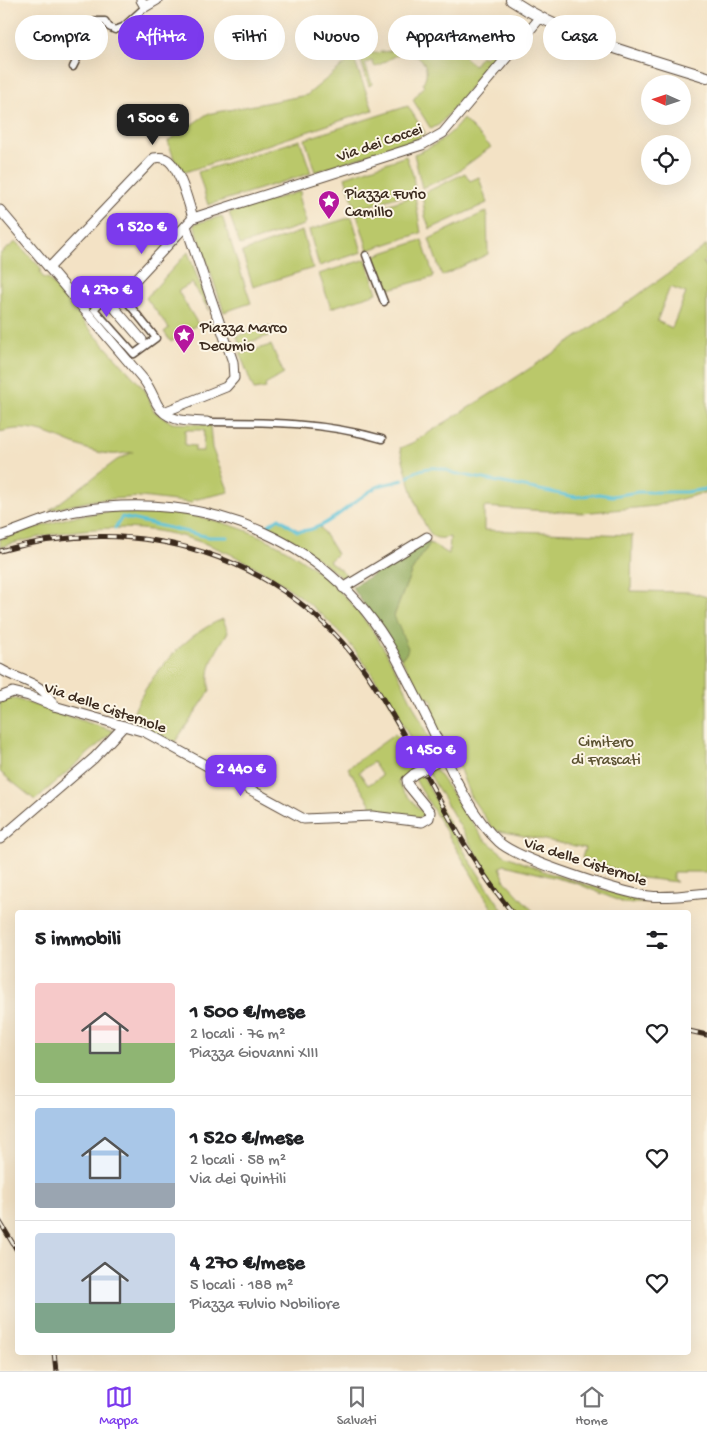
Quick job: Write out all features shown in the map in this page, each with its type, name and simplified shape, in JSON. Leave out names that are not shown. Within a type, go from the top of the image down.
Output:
[{"type":"street","points":[[73,67],[96,21],[105,21],[109,28],[115,30],[123,27],[143,4],[157,0]]},
{"type":"street","points":[[511,0],[540,18],[606,47],[707,78]]},
{"type":"street","name":"Via dei Coccei","points":[[192,218],[409,150],[443,133],[540,18]]},
{"type":"street","points":[[49,268],[154,158],[161,157],[168,161],[177,174],[192,218],[185,231],[112,305],[142,340]]},
{"type":"street","points":[[0,210],[144,380],[158,406],[164,412],[180,420],[208,422],[278,421],[349,429],[382,439]]},
{"type":"street","points":[[164,412],[230,384],[235,370],[185,231]]},
{"type":"street","points":[[366,255],[384,302]]},
{"type":"street","points":[[116,288],[122,295],[156,338],[134,354],[94,309],[116,288]]},
{"type":"street","points":[[229,351],[238,348]]},
{"type":"street","name":"Via delle Cisternole","points":[[0,536],[73,511],[143,504],[202,511],[249,525],[280,539],[318,564],[364,607],[381,631],[397,660],[441,759],[489,831],[502,845],[514,853],[632,893],[660,896],[707,893]]},
{"type":"street","points":[[343,588],[427,537]]},
{"type":"street","points":[[0,669],[12,676],[32,683],[47,693],[54,706]]},
{"type":"street","name":"Via delle Cisternole","points":[[0,696],[13,692],[30,696],[54,706],[145,732],[304,818],[372,816],[422,822],[429,818],[430,812],[408,785],[407,780],[441,759]]},
{"type":"street","points":[[0,839],[94,758],[124,726]]},
{"type":"green space","points":[[388,51],[388,60],[375,67],[372,61],[365,64],[372,84],[369,86],[361,60],[378,60],[378,53]]},
{"type":"green space","points":[[349,60],[354,60],[373,110],[179,174],[168,141],[207,114],[307,95]]},
{"type":"green space","points":[[422,60],[468,60],[474,65],[478,60],[493,60],[440,124],[431,129],[413,100],[424,86],[422,84],[426,73]]},
{"type":"green space","points":[[408,106],[425,133],[415,140],[315,172],[305,139]]},
{"type":"green space","points":[[463,119],[491,147],[453,175],[422,188],[414,154],[441,140],[453,131]]},
{"type":"green space","points":[[300,140],[311,173],[208,205],[198,172]]},
{"type":"green space","points":[[406,156],[413,175],[415,191],[356,210],[345,177]]},
{"type":"green space","points":[[465,173],[470,181],[479,177],[487,203],[430,229],[425,216],[422,194]]},
{"type":"green space","points":[[301,191],[299,199],[306,222],[304,225],[240,245],[229,213]]},
{"type":"green space","points":[[415,196],[421,233],[368,250],[357,214]]},
{"type":"green space","points":[[487,211],[488,254],[442,276],[429,239]]},
{"type":"green space","points":[[222,216],[251,303],[224,312],[194,224]]},
{"type":"green space","points":[[352,217],[362,252],[319,266],[309,230]]},
{"type":"green space","points":[[302,231],[313,268],[253,287],[242,252]]},
{"type":"green space","points":[[422,240],[434,277],[382,291],[370,257]]},
{"type":"green space","points":[[16,242],[41,268],[40,273],[44,278],[48,278],[86,325],[145,390],[154,411],[172,423],[210,425],[212,448],[229,492],[193,500],[192,503],[141,497],[95,500],[50,510],[117,460],[133,452],[112,454],[95,451],[30,429],[0,432],[0,254]],"holes":[[[185,430],[204,430],[203,451],[195,451],[195,446],[185,445]]]},
{"type":"green space","name":"Cimitero di Frascati","points":[[707,245],[707,259],[703,262],[707,268],[707,492],[655,506],[581,513],[484,507],[484,530],[632,535],[631,591],[690,592],[707,597],[707,872],[673,872],[673,879],[677,882],[642,878],[582,858],[585,848],[494,830],[470,796],[458,764],[449,754],[427,709],[433,703],[430,698],[422,699],[401,658],[406,654],[394,616],[411,572],[430,543],[449,554],[450,537],[436,538],[427,528],[413,494],[400,448],[412,443],[525,372],[599,323]],"holes":[[[670,287],[686,293],[672,328],[657,321]]]},
{"type":"green space","points":[[188,252],[210,312],[192,283],[178,291],[198,324],[171,342],[164,332],[169,328],[146,298]]},
{"type":"green space","points":[[366,259],[377,293],[331,308],[319,274]]},
{"type":"green space","points":[[269,326],[272,335],[240,345],[237,336]]},
{"type":"green space","points":[[271,345],[284,374],[265,385],[266,388],[254,390],[240,354]]},
{"type":"green space","points":[[120,510],[159,511],[196,516],[231,525],[265,538],[296,556],[325,578],[352,604],[385,650],[438,758],[425,764],[371,673],[343,636],[296,593],[240,559],[180,536],[131,528],[75,531],[0,547],[0,539],[71,517]]},
{"type":"green space","points":[[279,518],[294,528],[303,531],[313,529],[319,525],[337,554],[329,561],[347,575],[342,578],[298,543],[267,526]]},
{"type":"green space","points":[[428,541],[430,543],[411,572],[394,616],[408,648],[406,654],[401,658],[352,587]]},
{"type":"green space","points":[[223,619],[228,632],[210,667],[210,691],[175,742],[130,722],[136,706],[145,691],[167,661],[194,636],[208,626]]},
{"type":"green space","points":[[10,697],[114,731],[35,800],[0,772],[0,699]]},
{"type":"green space","points":[[395,734],[418,769],[398,782],[423,815],[418,818],[376,813],[348,768]],"holes":[[[373,762],[382,776],[368,785],[359,772]]]},
{"type":"green space","points":[[433,766],[483,838],[504,855],[546,872],[645,903],[624,903],[576,883],[505,865],[500,867],[505,881],[532,910],[515,910],[488,874],[427,770]]},
{"type":"green space","points":[[421,773],[468,858],[503,910],[493,910],[415,778]]},
{"type":"waterway","points":[[408,477],[424,469],[436,468],[576,497],[599,494],[612,496],[638,492],[686,492],[707,489]]},
{"type":"waterway","points":[[267,526],[279,518],[297,531],[308,530],[329,521],[377,487],[403,480]]},
{"type":"waterway","points":[[115,528],[122,517],[209,537],[227,537]]},
{"type":"railway","points":[[0,551],[52,540],[104,536],[155,541],[204,552],[251,572],[294,599],[333,633],[367,674],[386,703],[472,856],[510,910]]},
{"type":"railway","points":[[691,1031],[707,1035]]},
{"type":"railway","points":[[0,1222],[15,1247]]},
{"type":"railway","points":[[54,1355],[56,1371]]},
{"type":"place","name":"Piazza Furio Camillo","points":[[329,220]]},
{"type":"place","name":"Piazza Marco Decumio","points":[[184,354]]}]
